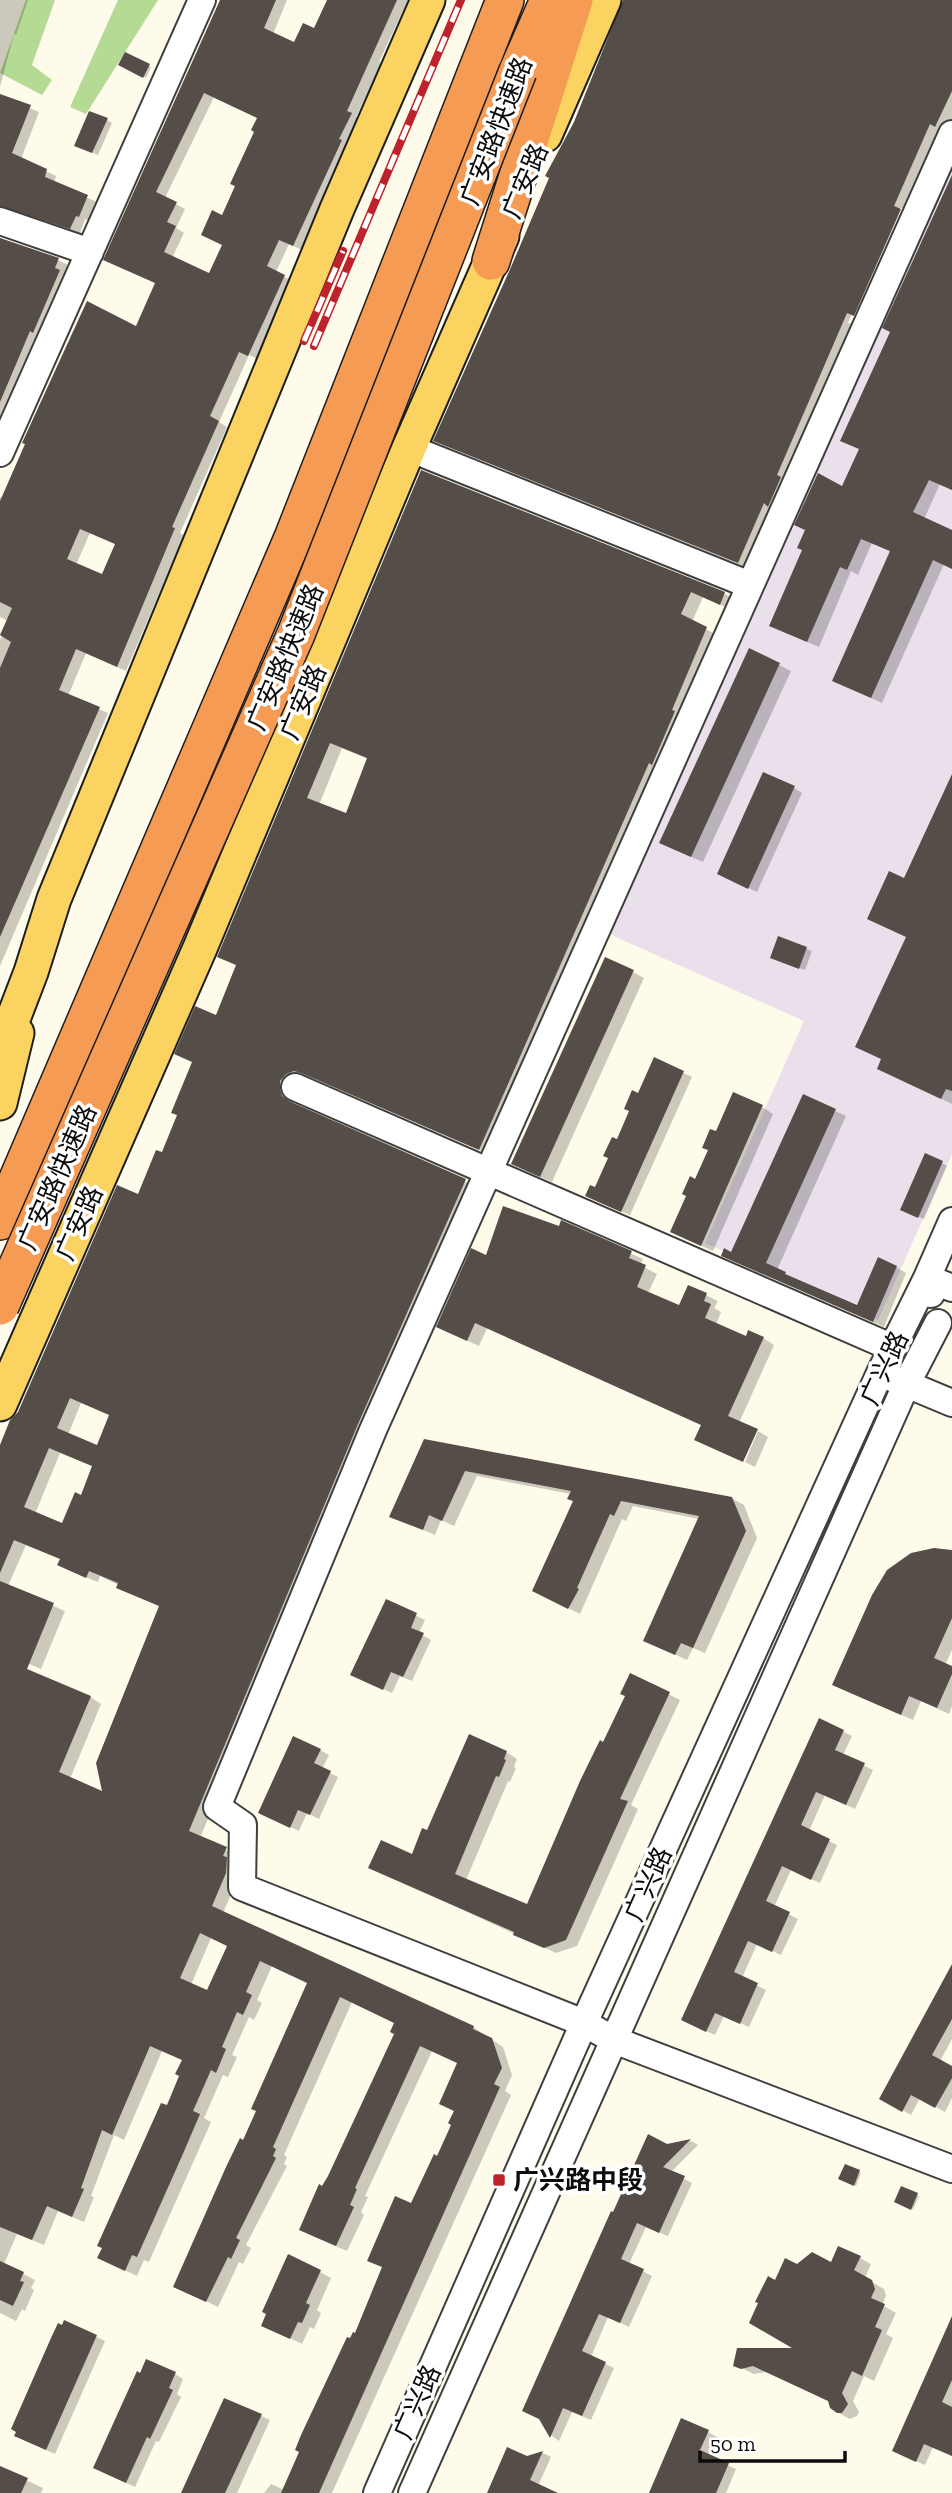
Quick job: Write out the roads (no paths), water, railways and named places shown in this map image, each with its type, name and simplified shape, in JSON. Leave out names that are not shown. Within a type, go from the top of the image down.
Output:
[{"type":"highway","name":"广安路快速路","points":[[0,1221],[293,538],[505,0]]},
{"type":"highway","name":"广安路快速路","points":[[0,1306],[296,634],[518,71],[549,0]]},
{"type":"highway","points":[[491,261],[574,0]]},
{"type":"main road","points":[[0,1053],[31,972],[54,899],[337,209],[428,0]]},
{"type":"main road","name":"广安路","points":[[0,1404],[200,948],[409,447],[604,0]]},
{"type":"main road","points":[[0,1103],[31,972]]},
{"type":"main road","points":[[0,1300],[104,1167]]},
{"type":"street","points":[[0,453],[202,0]]},
{"type":"street","points":[[952,134],[373,1430],[217,1807],[243,1825],[242,1887],[584,2023],[614,2040],[952,2169]]},
{"type":"street","points":[[0,221],[90,252]]},
{"type":"street","points":[[409,447],[750,585]]},
{"type":"street","points":[[295,1087],[893,1348]]},
{"type":"street","name":"广兴路","points":[[377,2493],[584,2023],[880,1373],[952,1222]]},
{"type":"street","points":[[927,1278],[952,1288]]},
{"type":"street","points":[[927,1278],[945,1326]]},
{"type":"street","name":"广兴路","points":[[412,2493],[906,1385],[945,1326]]},
{"type":"street","points":[[880,1373],[952,1403]]},
{"type":"railway","points":[[314,346],[461,0]]},
{"type":"railway","points":[[304,341],[343,251]]},
{"type":"place","name":"广兴路中段","points":[[499,2180]]}]
